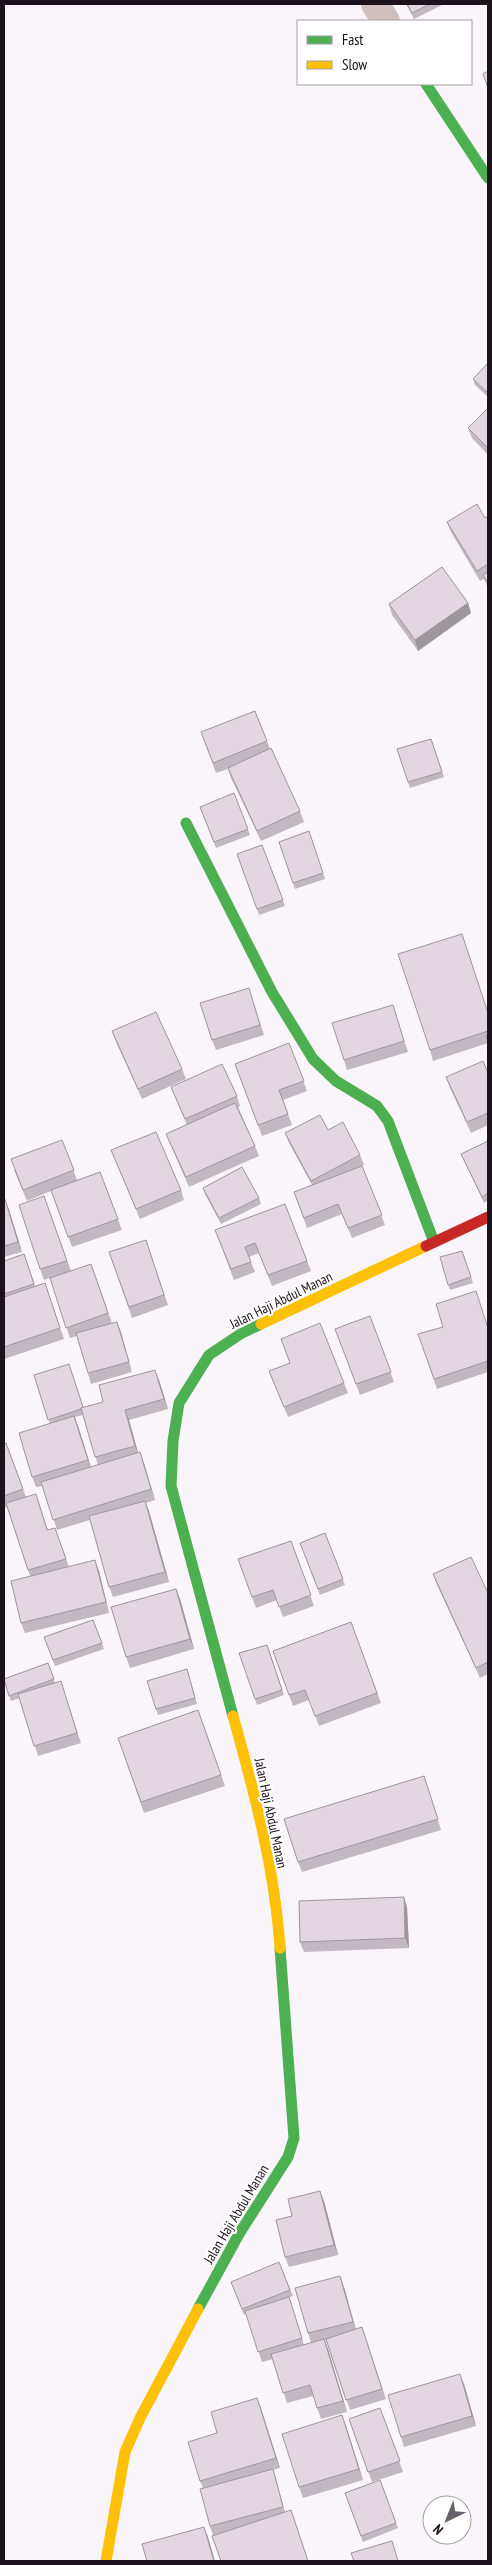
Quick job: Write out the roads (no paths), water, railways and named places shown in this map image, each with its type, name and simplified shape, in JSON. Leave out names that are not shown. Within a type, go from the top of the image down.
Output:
[{"type":"street","points":[[375,4],[385,20]]},
{"type":"street","points":[[427,85],[488,178]]},
{"type":"street","points":[[186,823],[272,992],[313,1059],[336,1081],[377,1106],[388,1120],[434,1242]]},
{"type":"street","name":"Jalan Haji Abdul Manan","points":[[106,2561],[125,2452],[140,2418],[239,2234],[288,2157],[294,2138],[278,1916],[248,1773],[171,1486],[173,1441],[179,1403],[209,1355],[242,1333],[488,1217]]}]
